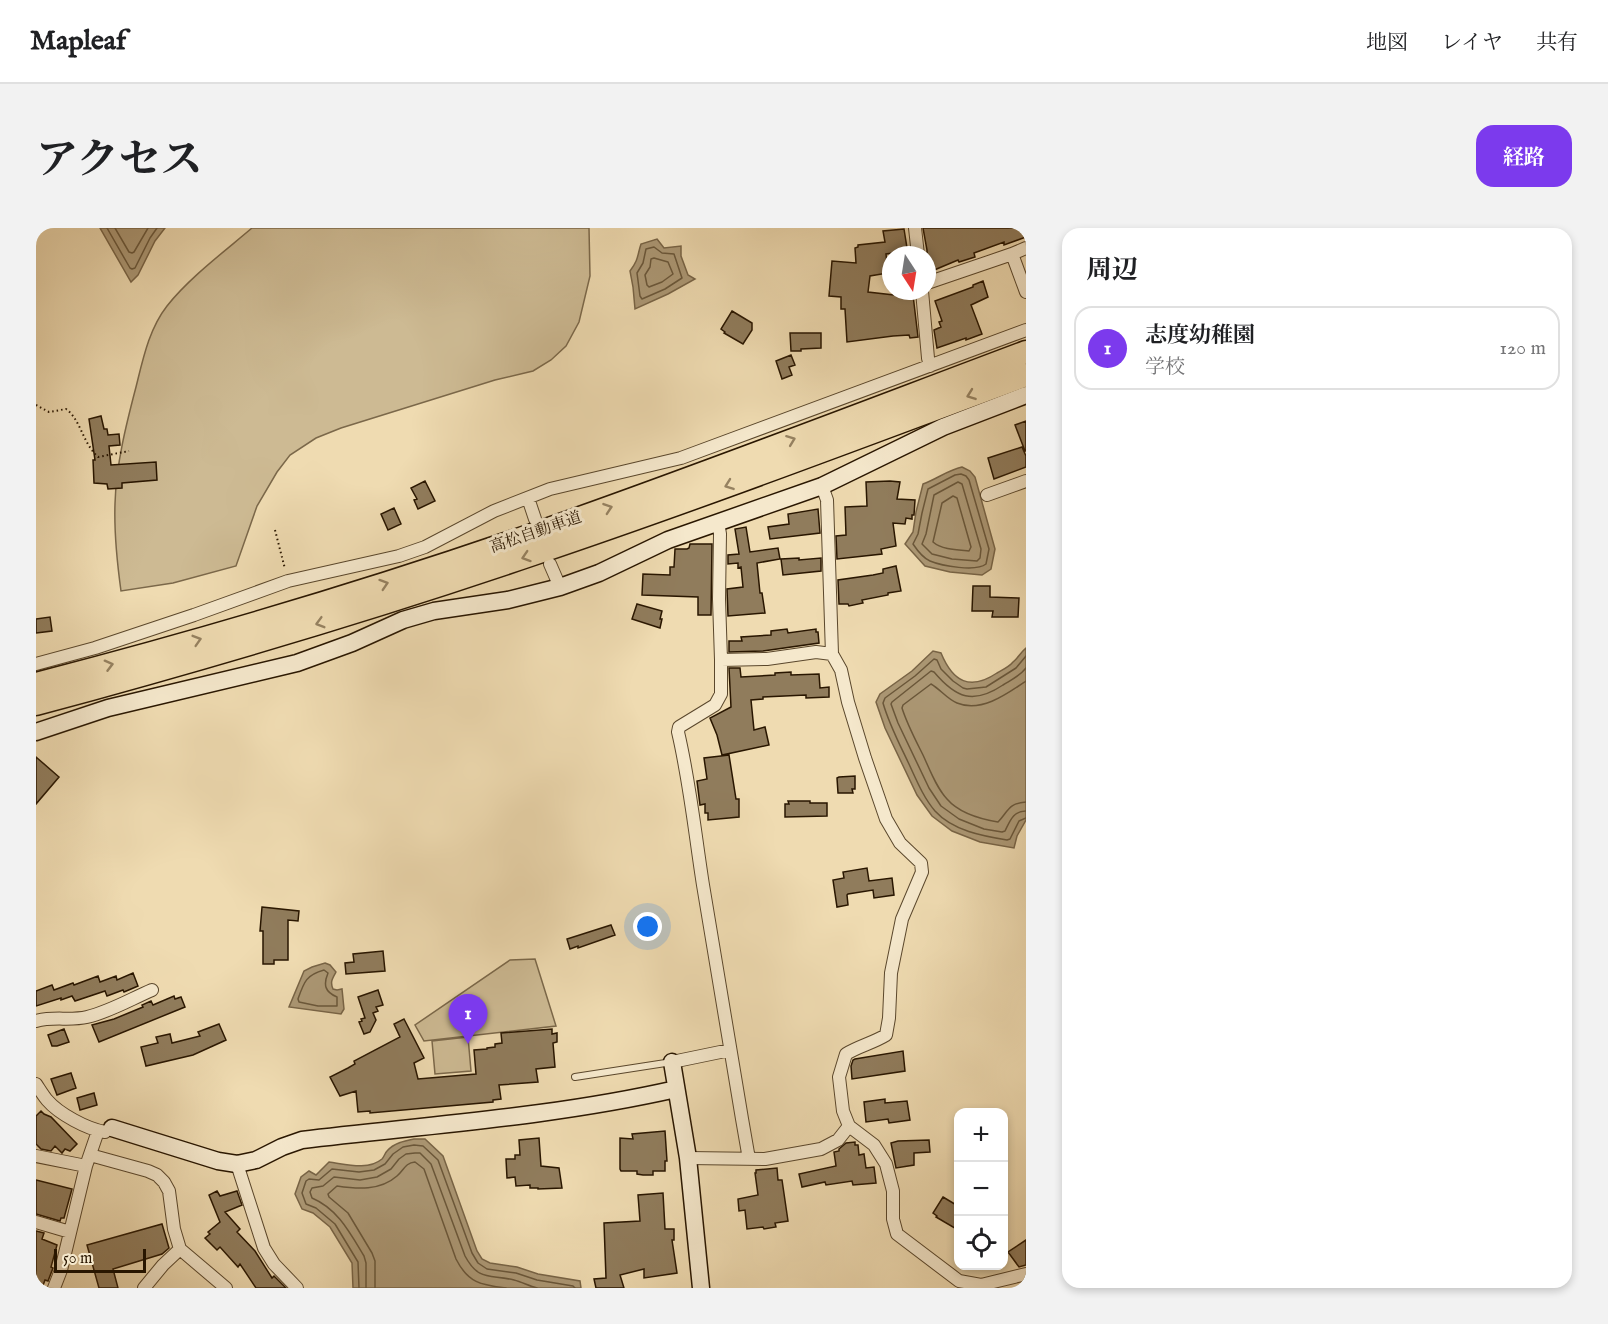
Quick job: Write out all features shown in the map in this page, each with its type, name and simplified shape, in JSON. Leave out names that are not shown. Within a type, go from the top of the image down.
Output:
[{"type":"highway","name":"高松自動車道","points":[[36,683],[141,657],[374,587],[527,536],[648,494],[1026,352]]},
{"type":"highway","name":"高松自動車道","points":[[36,704],[381,604],[532,555],[1026,375]]},
{"type":"street","points":[[915,228],[917,246]]},
{"type":"street","points":[[936,280],[1026,248]]},
{"type":"street","points":[[1012,254],[1026,292]]},
{"type":"street","points":[[923,300],[930,366]]},
{"type":"street","points":[[36,664],[95,648],[183,619],[288,580],[425,547],[494,511],[550,489],[681,458],[1026,330]]},
{"type":"street","points":[[36,732],[108,708],[297,663],[352,643],[403,620],[434,611],[508,600],[560,587],[599,573],[668,540],[822,486],[943,427],[1026,395]]},
{"type":"street","points":[[987,495],[1026,481]]},
{"type":"street","points":[[822,486],[827,500],[832,654],[841,669],[861,747],[886,819],[900,843],[921,863],[922,872],[902,918],[891,973],[886,1035],[846,1054],[839,1077],[843,1111],[849,1126],[873,1145],[886,1164],[893,1191],[893,1219],[897,1234],[958,1281],[981,1285],[1026,1274]]},
{"type":"street","points":[[528,498],[535,519]]},
{"type":"street","points":[[718,522],[721,694],[715,705],[679,727],[678,732],[687,768],[691,812],[749,1159]]},
{"type":"street","points":[[550,564],[560,587]]},
{"type":"street","points":[[722,660],[767,658],[816,652],[832,654]]},
{"type":"street","points":[[36,1021],[88,1017],[152,990]]},
{"type":"street","points":[[701,1288],[688,1158],[672,1062],[730,1050]]},
{"type":"street","points":[[36,1084],[48,1101],[70,1117],[218,1161],[237,1164],[256,1160],[302,1140],[479,1122],[593,1105],[676,1089]]},
{"type":"street","points":[[688,1158],[765,1159],[821,1149],[838,1140],[849,1126]]},
{"type":"street","points":[[54,1288],[61,1270],[88,1160],[105,1129]]},
{"type":"street","points":[[36,1156],[88,1160],[148,1171],[157,1176],[169,1191],[174,1229],[180,1249],[226,1288]]},
{"type":"street","points":[[237,1164],[264,1248],[274,1264],[297,1288]]},
{"type":"street","points":[[36,1222],[70,1232]]},
{"type":"street","points":[[144,1288],[180,1249]]},
{"type":"lane","points":[[66,703],[128,679]]},
{"type":"lane","points":[[575,1077],[672,1062]]},
{"type":"path","points":[[36,405],[49,412],[66,409],[72,414],[89,449],[98,457],[129,451]]},
{"type":"path","points":[[275,530],[288,580]]},
{"type":"shaded area","points":[[252,228],[589,228],[590,276],[579,322],[566,346],[551,360],[533,371],[495,380],[341,428],[316,438],[290,455],[277,472],[257,506],[236,566],[173,583],[121,591],[115,526],[117,475],[125,430],[147,345],[167,306],[186,285]]},
{"type":"shaded area","points":[[535,959],[556,1026],[424,1041],[415,1025],[510,960]]},
{"type":"shaded area","points":[[468,1037],[471,1071],[435,1074],[432,1041]]},
{"type":"water","points":[[100,228],[165,228],[155,241],[138,275],[131,282]]},
{"type":"water","points":[[657,239],[664,248],[681,246],[681,256],[688,275],[695,279],[635,309],[630,271],[641,244]]},
{"type":"water","points":[[962,467],[975,477],[995,549],[991,569],[982,575],[950,572],[925,566],[905,544],[913,532],[923,484]]},
{"type":"water","points":[[1026,648],[1026,820],[1017,836],[1014,848],[980,842],[952,831],[932,816],[917,795],[885,728],[876,702],[880,694],[912,671],[933,651],[941,653],[957,677],[963,681],[979,682],[1011,664]]},
{"type":"water","points":[[325,963],[336,972],[332,980],[333,989],[342,989],[344,1009],[341,1014],[289,1007],[304,971]]},
{"type":"water","points":[[414,1139],[425,1139],[443,1156],[477,1251],[482,1259],[538,1274],[580,1281],[581,1288],[353,1288],[352,1263],[330,1227],[313,1213],[302,1209],[295,1194],[301,1177],[309,1171],[316,1175],[329,1162],[356,1166],[376,1163],[393,1146]]},
{"type":"building","points":[[923,228],[1026,228],[1026,237],[1004,245],[1004,242],[974,253],[975,257],[959,262],[958,260],[936,269],[936,246],[926,246]]},
{"type":"building","points":[[904,229],[907,246],[882,246],[882,274],[870,276],[868,292],[882,294],[882,300],[914,300],[918,337],[893,336],[847,342],[845,309],[841,309],[841,297],[829,296],[832,261],[856,263],[855,248],[858,245],[885,242],[883,231]]},
{"type":"building","points":[[983,281],[988,297],[971,305],[982,334],[937,348],[934,330],[941,327],[939,322],[942,321],[935,301]]},
{"type":"building","points":[[732,311],[752,323],[752,330],[743,344],[721,329]]},
{"type":"building","points":[[790,333],[821,333],[821,348],[791,351]]},
{"type":"building","points":[[791,355],[795,365],[789,367],[792,375],[782,379],[776,361]]},
{"type":"building","points":[[101,416],[108,435],[119,434],[120,445],[109,446],[111,465],[156,462],[157,480],[122,483],[122,488],[108,489],[107,484],[94,483],[93,460],[95,460],[89,419]]},
{"type":"building","points":[[1026,421],[1026,451],[1025,451],[1015,425]]},
{"type":"building","points":[[1022,447],[1026,456],[1026,467],[994,479],[988,458]]},
{"type":"building","points":[[425,481],[435,501],[418,509],[414,500],[417,499],[411,488]]},
{"type":"building","points":[[866,482],[900,482],[897,499],[915,500],[912,519],[906,518],[905,524],[893,523],[896,546],[881,549],[882,554],[837,559],[836,536],[846,535],[845,507],[867,506]]},
{"type":"building","points":[[394,508],[401,524],[388,530],[381,514]]},
{"type":"building","points":[[818,509],[820,533],[770,539],[768,527],[789,524],[788,514]]},
{"type":"building","points":[[746,527],[750,552],[778,548],[780,559],[757,563],[765,613],[728,616],[727,589],[743,587],[741,567],[738,568],[738,563],[728,564],[728,555],[739,554],[735,529]]},
{"type":"building","points":[[690,544],[712,544],[711,615],[698,615],[698,597],[642,595],[643,574],[670,575],[670,567],[674,567],[675,549],[687,549]]},
{"type":"building","points":[[799,558],[799,560],[821,558],[821,571],[783,575],[781,559]]},
{"type":"building","points":[[896,566],[901,591],[862,600],[863,603],[849,606],[839,604],[838,580],[883,573],[883,569]]},
{"type":"building","points":[[973,586],[990,586],[990,597],[1019,598],[1018,617],[992,617],[993,611],[972,611]]},
{"type":"building","points":[[637,604],[662,611],[660,628],[632,619]]},
{"type":"building","points":[[50,617],[52,631],[36,633],[36,619]]},
{"type":"building","points":[[787,629],[788,633],[816,629],[819,643],[763,651],[729,652],[729,641],[742,641],[741,637],[771,635],[771,631]]},
{"type":"building","points":[[729,668],[740,668],[741,677],[791,672],[791,675],[819,674],[820,688],[829,687],[829,697],[806,698],[806,695],[763,697],[763,699],[751,700],[754,730],[765,727],[769,745],[722,755],[710,718],[731,707]]},
{"type":"building","points":[[729,755],[736,799],[739,799],[739,817],[708,820],[705,804],[700,805],[697,781],[707,779],[704,758]]},
{"type":"building","points":[[36,757],[59,777],[36,804]]},
{"type":"building","points":[[855,776],[853,793],[838,793],[837,778]]},
{"type":"building","points":[[788,801],[827,803],[827,816],[785,817],[785,804],[789,804]]},
{"type":"building","points":[[867,868],[869,881],[892,878],[894,895],[874,898],[873,890],[848,894],[848,905],[837,907],[833,880],[844,878],[843,872]]},
{"type":"building","points":[[262,907],[299,911],[298,921],[288,920],[288,960],[274,960],[274,964],[263,964],[263,931],[260,931]]},
{"type":"building","points":[[611,925],[615,935],[570,949],[567,939]]},
{"type":"building","points":[[383,951],[385,971],[346,974],[345,963],[354,962],[353,954]]},
{"type":"building","points":[[133,973],[138,986],[124,992],[123,990],[107,996],[105,991],[75,1001],[72,996],[36,1006],[36,991],[52,985],[54,990],[98,976],[100,982],[116,976],[117,980]]},
{"type":"building","points":[[378,990],[383,1005],[376,1007],[378,1011],[373,1013],[376,1020],[370,1032],[364,1034],[359,1022],[365,1018],[358,997]]},
{"type":"building","points":[[174,996],[175,999],[181,997],[185,1007],[99,1042],[92,1025],[114,1019],[143,1007],[142,1005],[151,1001],[153,1005]]},
{"type":"building","points":[[404,1019],[424,1058],[414,1063],[418,1079],[476,1074],[474,1050],[495,1047],[495,1044],[502,1043],[501,1033],[552,1029],[552,1034],[557,1033],[557,1042],[553,1043],[555,1067],[536,1069],[538,1082],[499,1085],[501,1099],[493,1100],[493,1102],[370,1113],[370,1111],[358,1112],[356,1091],[340,1096],[330,1077],[355,1064],[354,1061],[400,1037],[394,1024]]},
{"type":"building","points":[[219,1024],[226,1040],[193,1055],[146,1066],[141,1047],[158,1043],[156,1037],[170,1034],[172,1043],[200,1036],[198,1032]]},
{"type":"building","points":[[64,1029],[69,1042],[52,1046],[48,1035]]},
{"type":"building","points":[[903,1051],[905,1071],[852,1079],[853,1060]]},
{"type":"building","points":[[71,1073],[76,1088],[57,1095],[51,1079]]},
{"type":"building","points":[[94,1093],[97,1105],[80,1110],[77,1098]]},
{"type":"building","points":[[885,1099],[885,1103],[907,1101],[910,1120],[889,1123],[888,1119],[866,1122],[864,1102]]},
{"type":"building","points":[[41,1111],[51,1117],[77,1144],[70,1151],[65,1149],[62,1153],[55,1146],[51,1151],[41,1149],[36,1144],[36,1116]]},
{"type":"building","points":[[665,1131],[667,1161],[665,1161],[665,1171],[653,1171],[653,1175],[643,1175],[637,1174],[637,1171],[621,1171],[620,1138],[633,1139],[632,1134]]},
{"type":"building","points":[[539,1138],[541,1166],[559,1168],[562,1188],[538,1189],[530,1188],[530,1185],[516,1186],[515,1177],[507,1178],[506,1159],[515,1159],[515,1155],[520,1155],[519,1140]]},
{"type":"building","points":[[929,1140],[930,1152],[914,1153],[914,1165],[896,1168],[891,1143]]},
{"type":"building","points":[[855,1142],[855,1145],[858,1145],[859,1155],[864,1154],[866,1168],[874,1167],[876,1183],[853,1185],[852,1181],[826,1185],[825,1182],[802,1187],[799,1174],[836,1166],[834,1152],[839,1151],[846,1143]]},
{"type":"building","points":[[777,1168],[778,1180],[782,1180],[788,1221],[775,1223],[776,1227],[747,1229],[745,1210],[739,1211],[738,1199],[758,1195],[756,1170]]},
{"type":"building","points":[[36,1180],[72,1189],[64,1218],[60,1221],[36,1214]]},
{"type":"building","points":[[217,1191],[220,1196],[237,1191],[242,1205],[225,1212],[240,1229],[237,1232],[255,1251],[272,1278],[274,1276],[286,1288],[256,1288],[240,1264],[238,1267],[220,1247],[217,1250],[205,1238],[210,1234],[208,1232],[220,1222],[209,1195]]},
{"type":"building","points":[[663,1193],[665,1229],[674,1229],[674,1240],[672,1240],[677,1273],[644,1278],[644,1269],[620,1275],[624,1288],[596,1288],[594,1279],[606,1278],[604,1223],[640,1221],[638,1195]]},
{"type":"building","points":[[943,1197],[954,1204],[954,1228],[936,1217],[933,1213]]},
{"type":"building","points":[[162,1224],[169,1248],[162,1254],[113,1269],[118,1288],[99,1288],[87,1245]]},
{"type":"building","points":[[36,1231],[44,1233],[42,1239],[57,1245],[51,1267],[53,1268],[48,1281],[45,1280],[42,1288],[36,1288]]},
{"type":"building","points":[[1026,1240],[1026,1265],[1019,1267],[1008,1252]]},
{"type":"place","name":"志度幼稚園","points":[[468,1044]]}]
